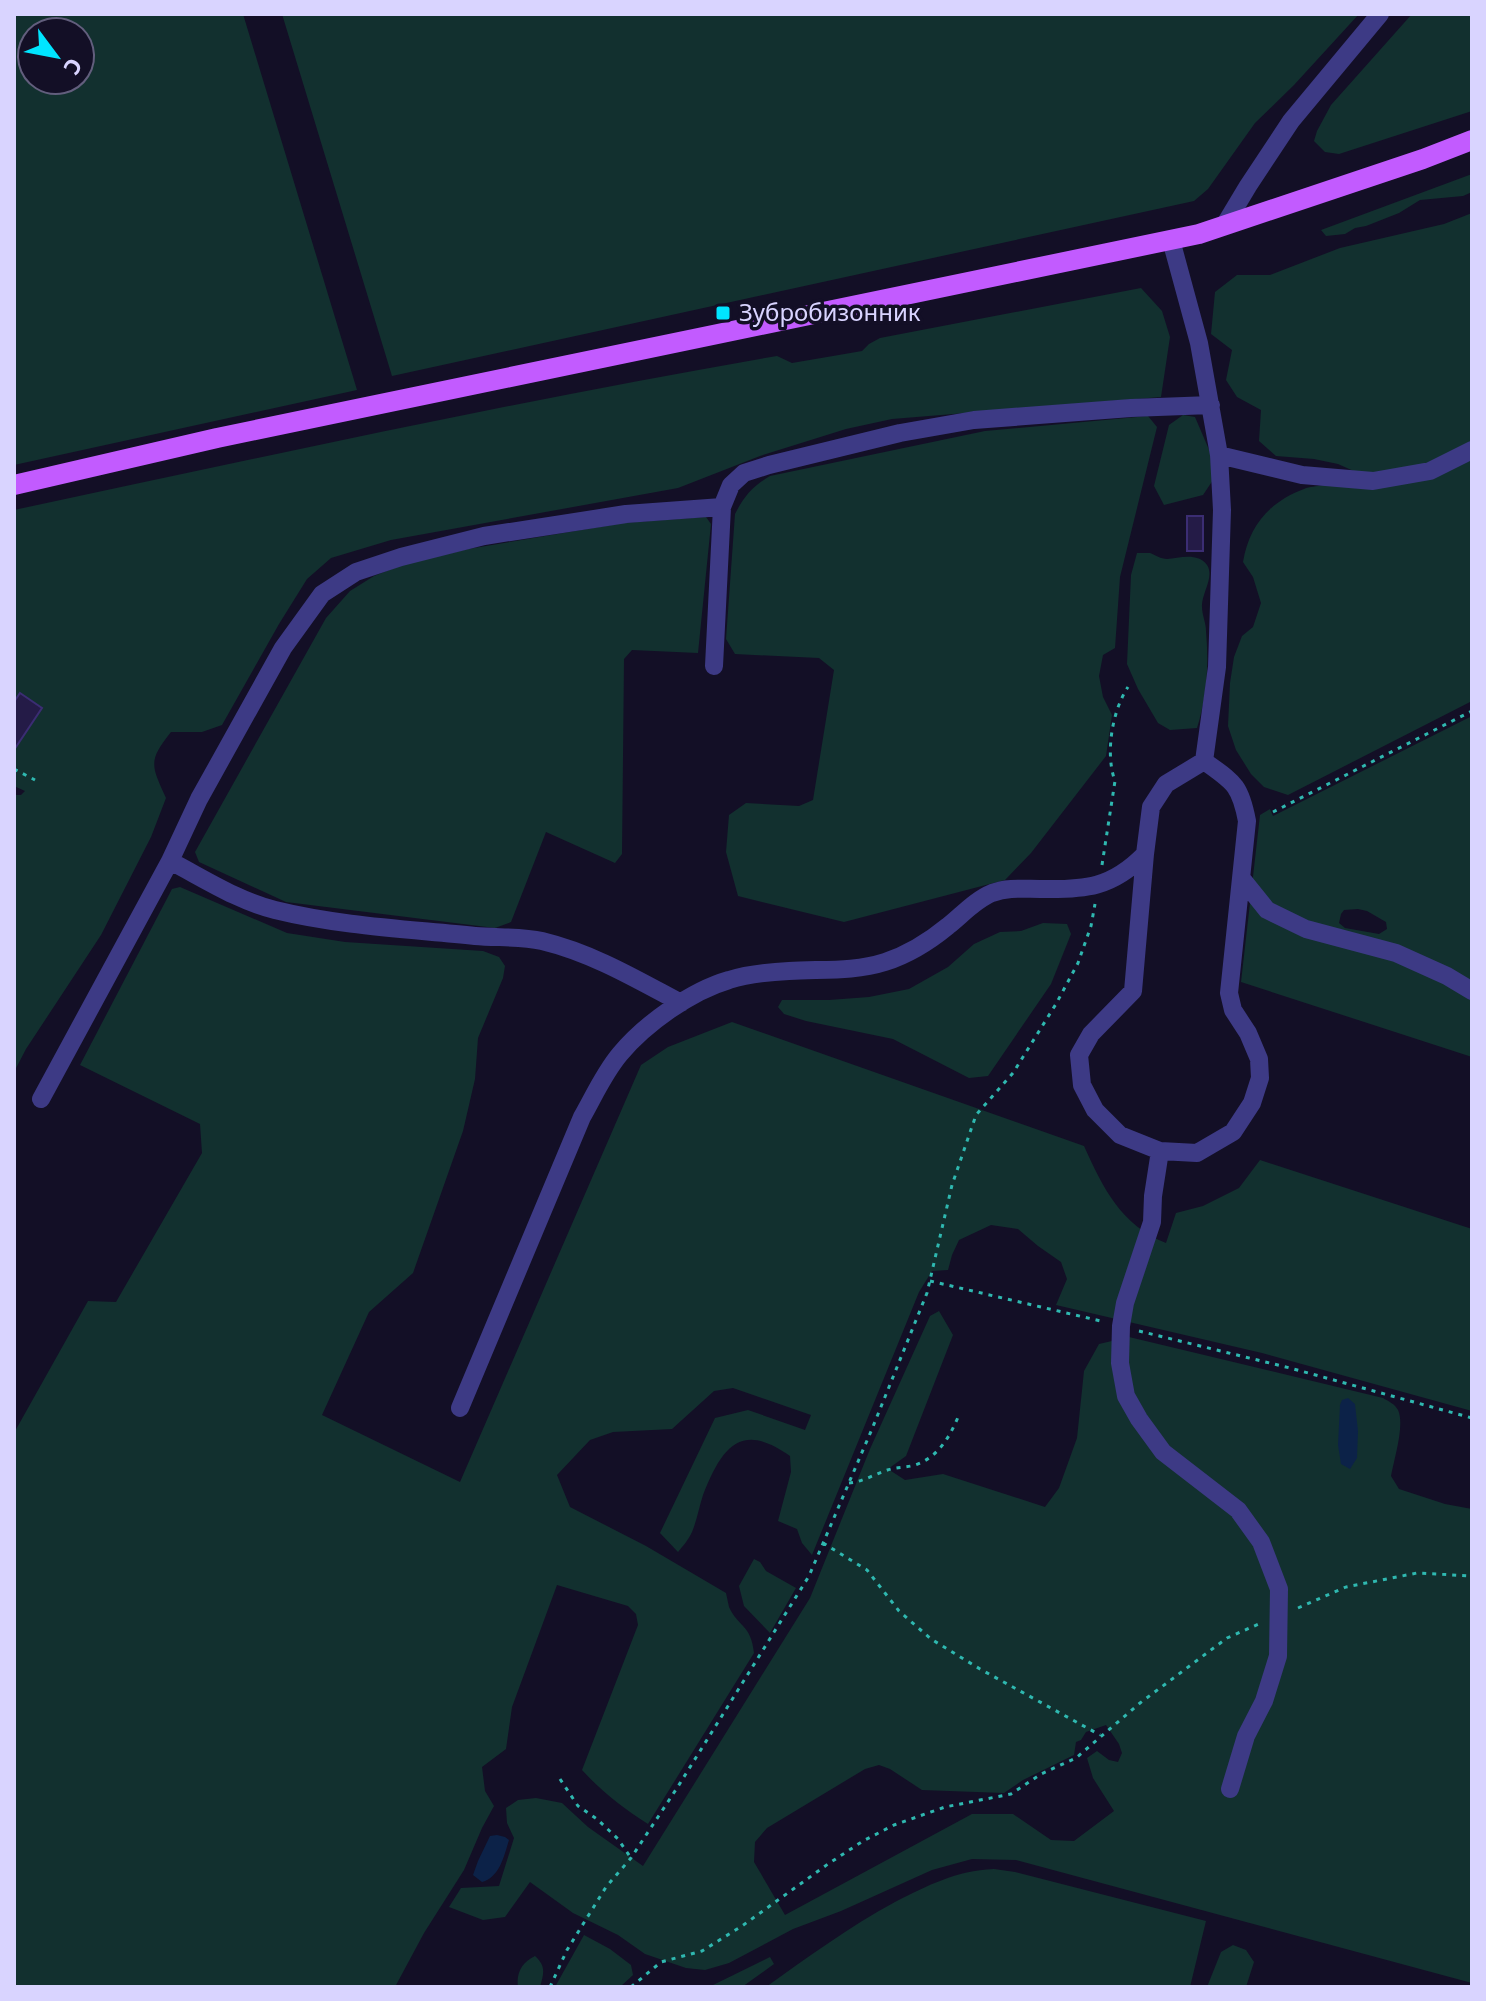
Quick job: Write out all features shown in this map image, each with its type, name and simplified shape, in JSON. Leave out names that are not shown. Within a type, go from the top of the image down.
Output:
[{"type":"main road","points":[[14,485],[217,438],[1171,240],[1224,226],[1472,140]]},
{"type":"street","points":[[1224,226],[1291,121],[1380,14]]},
{"type":"street","points":[[1171,240],[1193,317],[1219,455],[1222,510],[1217,667],[1204,761]]},
{"type":"street","points":[[714,666],[722,507],[731,485],[744,473],[900,433],[974,420],[1211,405]]},
{"type":"street","points":[[1219,455],[1302,475],[1373,481],[1430,471],[1472,450]]},
{"type":"street","points":[[41,1099],[170,861],[199,799],[283,648],[322,594],[356,572],[484,536],[626,514],[722,507]]},
{"type":"street","points":[[1204,761],[1229,779],[1242,796],[1247,821],[1229,993],[1233,1010],[1248,1033],[1259,1059],[1260,1078],[1252,1103],[1233,1132],[1197,1153],[1160,1151],[1120,1135],[1095,1110],[1082,1085],[1079,1055],[1091,1034],[1133,991],[1151,807],[1166,784],[1204,761]]},
{"type":"street","points":[[460,1408],[582,1117],[605,1074],[645,1029],[681,1003],[728,980],[758,973],[844,970],[886,962],[921,945],[992,893],[1015,888],[1099,885],[1115,879],[1145,854]]},
{"type":"street","points":[[170,861],[272,909],[319,919],[385,927],[538,940],[578,952],[681,1003]]},
{"type":"street","points":[[1242,879],[1267,910],[1306,929],[1396,953],[1472,991]]},
{"type":"street","points":[[1160,1151],[1152,1222],[1125,1303],[1121,1326],[1120,1363],[1126,1396],[1163,1452],[1238,1510],[1261,1542],[1279,1589],[1278,1656],[1264,1701],[1246,1736],[1230,1789]]},
{"type":"path","points":[[550,1987],[567,1950],[606,1887],[631,1858],[809,1576],[927,1293],[952,1185],[976,1115],[1013,1073],[1078,963],[1091,926],[1115,781],[1110,754],[1111,737],[1128,687]]},
{"type":"path","points":[[1273,812],[1472,711]]},
{"type":"path","points":[[14,769],[35,780]]},
{"type":"path","points":[[930,1281],[1069,1312],[1472,1418]]},
{"type":"path","points":[[849,1483],[931,1458],[949,1437],[959,1415]]},
{"type":"path","points":[[823,1543],[867,1570],[899,1611],[931,1639],[1102,1736]]},
{"type":"path","points":[[631,1987],[661,1962],[702,1951],[863,1841],[894,1825],[945,1807],[1011,1794],[1041,1774],[1076,1758],[1140,1703],[1227,1638],[1346,1587],[1417,1573],[1472,1576]]},
{"type":"path","points":[[560,1779],[578,1806],[618,1839],[631,1858]]},
{"type":"green space","points":[[14,14],[243,14],[357,390],[14,465]]},
{"type":"green space","points":[[282,14],[1359,14],[1255,123],[1208,189],[1194,201],[392,376]]},
{"type":"green space","points":[[1412,14],[1472,14],[1472,111],[1339,154],[1325,152],[1314,141],[1331,105]]},
{"type":"green space","points":[[1472,174],[1472,192],[1463,196],[1420,200],[1399,213],[1345,234],[1326,236],[1321,230]]},
{"type":"green space","points":[[1472,213],[1472,701],[1288,795],[1264,787],[1251,774],[1236,750],[1228,726],[1234,657],[1242,636],[1253,627],[1261,603],[1253,577],[1243,562],[1246,549],[1263,517],[1281,501],[1306,488],[1332,483],[1358,473],[1338,464],[1314,459],[1276,456],[1259,441],[1261,410],[1237,397],[1226,380],[1232,350],[1211,334],[1215,292],[1237,275],[1270,275],[1340,248],[1444,224]]},
{"type":"green space","points":[[1141,288],[1162,311],[1170,337],[1161,397],[892,419],[846,429],[760,456],[678,488],[391,540],[331,558],[307,579],[222,725],[202,732],[171,732],[158,750],[155,770],[166,798],[151,837],[101,935],[14,1072],[14,795],[25,791],[14,786],[14,510],[395,429],[681,373],[777,356],[792,363],[862,351],[880,338]]},
{"type":"green space","points":[[1183,415],[1195,417],[1210,452],[1213,480],[1203,495],[1164,505],[1154,486],[1169,425]]},
{"type":"green space","points":[[1148,416],[1157,427],[1120,577],[1115,648],[1103,655],[1099,676],[1103,697],[1112,715],[1106,756],[1031,853],[1005,880],[844,922],[738,896],[726,852],[729,815],[746,803],[799,806],[813,800],[834,670],[819,658],[735,654],[726,639],[735,514],[750,492],[770,476],[985,431]]},
{"type":"green space","points":[[706,517],[711,524],[698,653],[632,650],[624,659],[622,854],[615,863],[546,832],[511,922],[495,928],[286,902],[199,862],[195,852],[326,618],[350,591],[374,576],[402,565],[468,549],[623,523]]},
{"type":"green space","points":[[1137,553],[1150,553],[1167,559],[1199,558],[1209,570],[1202,607],[1207,644],[1206,680],[1197,728],[1170,730],[1158,723],[1127,664],[1131,575]]},
{"type":"green space","points":[[1472,716],[1472,1057],[1241,982],[1260,815],[1270,809],[1273,816]],"holes":[[[1344,910],[1367,911],[1386,922],[1387,929],[1379,934],[1345,928],[1339,923]]]},
{"type":"green space","points":[[180,887],[287,933],[345,942],[483,951],[499,957],[505,966],[478,1038],[475,1079],[463,1131],[413,1273],[369,1312],[322,1415],[460,1482],[641,1065],[668,1047],[732,1022],[1084,1146],[1115,1204],[1137,1226],[1166,1243],[1176,1213],[1203,1206],[1239,1188],[1260,1160],[1472,1229],[1472,1411],[1262,1353],[1056,1305],[1067,1279],[1061,1262],[1018,1229],[991,1225],[959,1240],[948,1270],[932,1271],[919,1292],[812,1555],[802,1543],[797,1529],[778,1521],[791,1472],[790,1456],[758,1441],[746,1440],[726,1452],[710,1478],[692,1532],[678,1552],[660,1533],[715,1418],[748,1410],[805,1430],[811,1415],[733,1388],[714,1391],[672,1429],[613,1432],[590,1440],[557,1475],[570,1507],[646,1546],[726,1593],[729,1607],[750,1636],[754,1653],[648,1824],[613,1799],[582,1770],[638,1625],[636,1614],[628,1606],[557,1585],[512,1707],[506,1749],[482,1767],[485,1791],[494,1806],[464,1870],[424,1933],[395,1987],[14,1987],[14,1433],[88,1301],[116,1302],[202,1153],[200,1124],[80,1065],[172,889]]},
{"type":"green space","points":[[1043,923],[1067,924],[1071,934],[1051,984],[988,1076],[969,1078],[893,1039],[806,1021],[784,1014],[778,1007],[782,1000],[869,997],[909,989],[948,967],[974,944],[1000,932],[1021,931]]},
{"type":"green space","points":[[939,1311],[953,1335],[906,1456],[888,1469],[905,1480],[943,1474],[1045,1507],[1059,1488],[1077,1438],[1084,1371],[1099,1344],[1129,1337],[1383,1398],[1397,1408],[1400,1433],[1391,1476],[1399,1489],[1472,1509],[1472,1983],[1016,1860],[972,1859],[932,1870],[793,1929],[729,1963],[705,1970],[686,1968],[645,1954],[618,1935],[573,1913],[530,1882],[505,1917],[483,1920],[449,1907],[461,1888],[499,1886],[514,1838],[507,1823],[506,1808],[518,1800],[536,1798],[562,1803],[588,1827],[643,1866],[810,1598],[870,1449],[930,1316]],"holes":[[[1106,1725],[1122,1753],[1118,1762],[1109,1760],[1097,1751],[1087,1758],[1093,1778],[1114,1811],[1074,1841],[1051,1840],[1013,1814],[972,1814],[785,1915],[754,1862],[755,1842],[767,1828],[865,1769],[879,1765],[890,1769],[922,1790],[1004,1793],[1074,1755],[1076,1742],[1086,1732]]]},
{"type":"green space","points":[[754,1559],[766,1571],[796,1588],[770,1633],[744,1606],[739,1586]]},
{"type":"green space","points":[[994,1869],[1206,1921],[1190,1987],[766,1987],[845,1932],[895,1902],[955,1876]]},
{"type":"green space","points":[[584,1935],[631,1965],[633,1975],[620,1987],[555,1987]]},
{"type":"green space","points":[[1233,1945],[1246,1950],[1254,1962],[1246,1987],[1207,1987],[1221,1952]]},
{"type":"green space","points":[[535,1956],[543,1970],[540,1987],[518,1987],[521,1968]]},
{"type":"green space","points":[[770,1957],[774,1964],[742,1987],[709,1987]]},
{"type":"water","points":[[1348,1398],[1355,1404],[1358,1431],[1357,1458],[1350,1469],[1341,1464],[1338,1445],[1340,1405],[1342,1400]]},
{"type":"water","points":[[497,1835],[509,1840],[505,1853],[497,1871],[482,1882],[473,1875],[490,1836]]},
{"type":"building","points":[[1187,516],[1203,516],[1203,551],[1187,551]]},
{"type":"building","points":[[20,693],[42,708],[14,750],[14,702]]},
{"type":"place","name":"Зубробизонник","points":[[723,313]]}]
